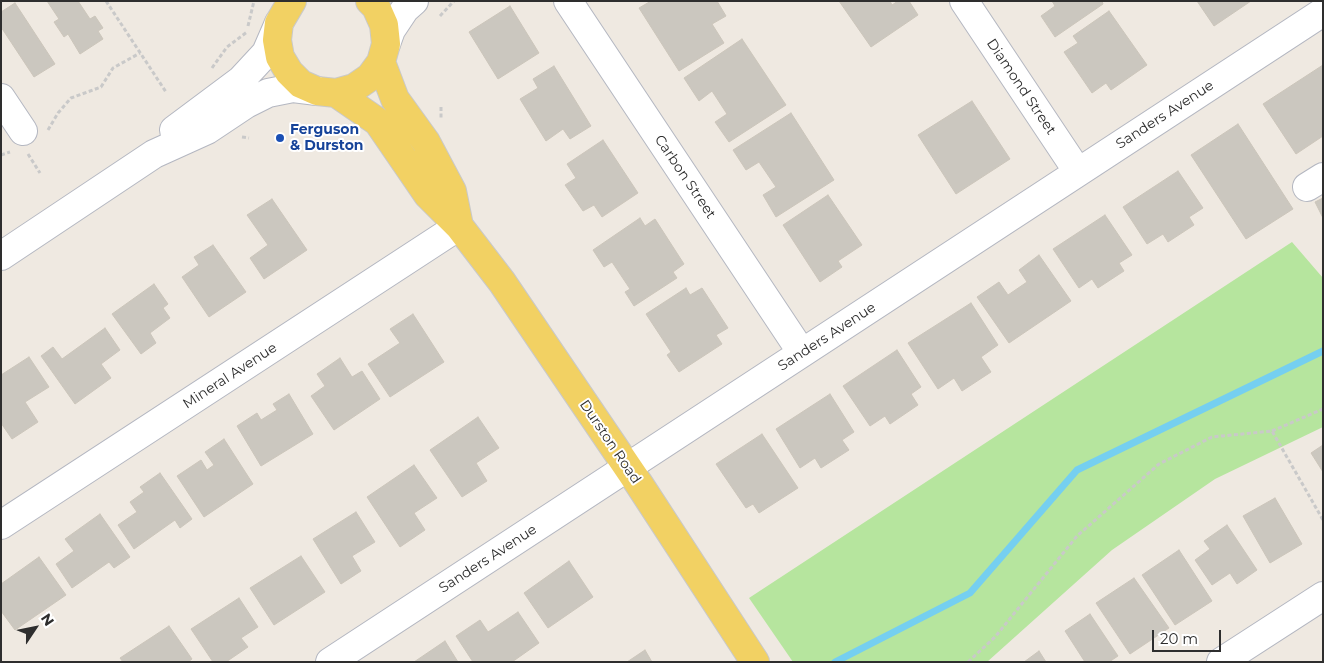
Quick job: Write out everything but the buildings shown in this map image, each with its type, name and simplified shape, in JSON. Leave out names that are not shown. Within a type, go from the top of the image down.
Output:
[{"type":"main road","name":"Durston Road","points":[[370,1],[376,8],[384,25],[383,53],[395,99],[426,142],[452,191],[459,226]]},
{"type":"main road","name":"Durston Road","points":[[286,8],[277,40],[280,57],[288,72],[301,84],[326,92],[378,122],[428,195],[459,226],[502,282],[628,468],[755,662]]},
{"type":"main road","points":[[326,92],[354,88],[370,77],[383,53]]},
{"type":"street","points":[[383,53],[391,30],[405,9],[414,1]]},
{"type":"street","name":"Carbon Street","points":[[568,1],[802,353]]},
{"type":"street","name":"Diamond Street","points":[[964,1],[1078,172]]},
{"type":"street","points":[[154,154],[172,131],[241,80],[266,53],[286,8]]},
{"type":"street","name":"Sanders Avenue","points":[[330,662],[1323,12]]},
{"type":"street","points":[[1,256],[154,154],[207,130],[246,104],[268,93],[294,88],[326,92]]},
{"type":"street","points":[[1,98],[28,140]]},
{"type":"street","name":"Mineral Avenue","points":[[1,525],[459,226]]},
{"type":"street","points":[[1221,662],[1322,597]]},
{"type":"path","points":[[106,1],[166,92]]},
{"type":"path","points":[[227,47],[247,32],[254,1]]},
{"type":"path","points":[[440,16],[454,1]]},
{"type":"path","points":[[1,155],[28,140],[71,98],[101,87],[113,68],[140,53]]},
{"type":"path","points":[[28,140],[40,173]]},
{"type":"path","points":[[968,662],[995,638],[1077,536],[1159,464],[1212,437],[1272,431],[1323,409]]},
{"type":"path","points":[[1272,431],[1323,520]]},
{"type":"green space","points":[[1292,242],[1323,278],[1323,427],[1215,479],[1112,550],[987,662],[793,662],[749,598]]},
{"type":"waterway","points":[[835,662],[970,593],[1077,470],[1323,351]]},
{"type":"place","name":"Ferguson & Durston","points":[[280,138]]}]
